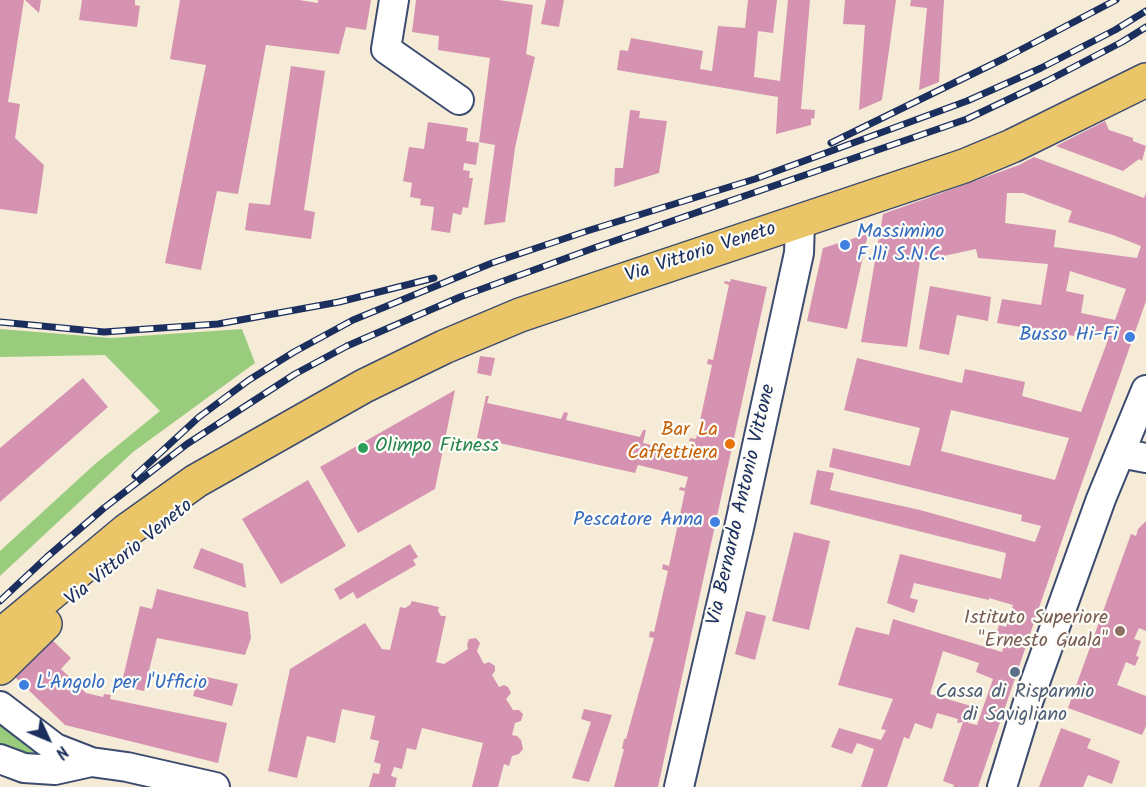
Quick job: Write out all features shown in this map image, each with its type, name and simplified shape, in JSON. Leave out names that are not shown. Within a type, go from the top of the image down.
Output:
[{"type":"main road","name":"Via Vittorio Veneto","points":[[0,636],[126,531],[196,481],[364,386],[444,346],[520,315],[964,166],[1012,146],[1146,80]]},
{"type":"main road","name":"Via Vittorio Veneto","points":[[0,668],[75,596],[226,478],[262,443]]},
{"type":"street","points":[[394,0],[386,49],[459,100]]},
{"type":"street","name":"Via Bernardo Antonio Vittone","points":[[680,787],[799,253],[800,221]]},
{"type":"street","points":[[1002,787],[1029,699],[1101,499],[1133,455],[1146,390]]},
{"type":"street","points":[[0,706],[86,774]]},
{"type":"street","points":[[0,759],[24,768],[86,774],[127,766],[215,787]]},
{"type":"street","points":[[0,768],[15,787]]},
{"type":"green space","points":[[0,329],[111,338],[242,329],[255,363],[133,452],[0,576],[0,551],[95,464],[160,411],[105,355],[0,357]]},
{"type":"green space","points":[[0,719],[44,750],[43,761],[0,746]]},
{"type":"building","points":[[0,0],[24,0],[8,102],[20,104],[15,138],[44,165],[37,214],[0,209]]},
{"type":"building","points":[[25,0],[41,0],[39,13]]},
{"type":"building","points":[[82,0],[135,0],[135,5],[140,6],[137,27],[79,20]]},
{"type":"building","points":[[180,0],[299,0],[318,3],[318,0],[371,0],[366,30],[346,27],[339,54],[266,45],[238,194],[217,191],[201,270],[165,263],[206,65],[170,59]]},
{"type":"building","points":[[416,0],[499,0],[533,5],[526,54],[535,57],[515,148],[505,222],[484,225],[495,145],[479,142],[490,58],[438,50],[439,36],[412,32]]},
{"type":"building","points":[[546,0],[564,0],[559,27],[541,24]]},
{"type":"building","points":[[748,0],[777,0],[773,33],[758,31],[754,77],[780,81],[788,0],[810,0],[801,109],[815,110],[814,119],[811,118],[811,125],[776,134],[778,97],[617,70],[620,50],[628,51],[631,38],[703,51],[700,69],[712,71],[718,26],[745,28]]},
{"type":"building","points":[[845,0],[896,0],[882,100],[859,110],[865,25],[843,24]]},
{"type":"building","points":[[911,0],[944,0],[939,82],[919,90],[927,8],[910,6]]},
{"type":"building","points":[[291,66],[325,71],[304,210],[315,212],[311,239],[245,230],[249,203],[270,205]]},
{"type":"building","points":[[630,110],[640,111],[639,118],[667,121],[659,173],[614,187],[615,168],[623,168]]},
{"type":"building","points":[[1105,121],[1109,130],[1133,138],[1133,141],[1146,146],[1142,161],[1139,159],[1123,171],[1056,146]]},
{"type":"building","points":[[428,122],[468,128],[466,141],[479,143],[476,165],[464,163],[463,170],[470,171],[469,178],[473,178],[468,208],[463,207],[461,215],[453,213],[450,233],[431,230],[434,207],[420,205],[421,199],[410,197],[412,183],[403,181],[409,147],[424,149]]},
{"type":"building","points":[[1034,157],[1144,198],[1146,193],[1146,301],[978,787],[953,787],[954,785],[943,781],[963,722],[957,723],[958,719],[937,713],[932,729],[915,723],[909,739],[904,737],[887,787],[861,787],[874,749],[857,743],[852,754],[831,747],[839,728],[881,740],[886,730],[881,729],[893,699],[838,685],[856,627],[889,635],[893,619],[1002,652],[1005,642],[995,639],[999,625],[1006,627],[1013,605],[914,583],[910,598],[918,600],[914,613],[887,603],[900,554],[1001,579],[1006,553],[810,504],[817,470],[834,473],[830,490],[920,510],[1035,542],[1041,526],[1021,521],[1022,515],[829,467],[833,448],[910,466],[920,428],[844,410],[857,358],[962,383],[965,369],[1025,382],[1022,396],[1081,412],[1109,337],[1075,331],[1074,336],[997,323],[1002,299],[1041,305],[1048,264],[978,258],[976,249],[920,261],[907,347],[861,342],[883,214],[1019,165]],"holes":[[[1007,193],[1023,193],[1072,211],[1068,222],[1141,246],[1137,258],[1054,247],[1056,230],[1005,223]],[[1070,271],[1126,289],[1115,320],[1081,313],[1084,295],[1066,291]],[[951,410],[1069,438],[1055,480],[941,451]],[[943,651],[979,663],[976,672],[993,679],[977,725],[968,723],[974,713],[971,706],[930,694]]]},
{"type":"building","points":[[868,234],[847,329],[807,321],[823,248]]},
{"type":"building","points":[[731,279],[767,287],[658,787],[614,787],[624,749],[622,749],[624,739],[626,739],[654,638],[649,637],[650,631],[654,632],[668,571],[662,569],[663,564],[669,566],[685,491],[679,490],[680,487],[685,488],[688,477],[638,465],[635,473],[477,438],[486,396],[489,396],[487,403],[561,419],[564,412],[568,413],[566,420],[640,437],[643,430],[646,430],[643,443],[692,454],[695,442],[689,441],[690,438],[696,439],[712,365],[707,364],[708,359],[713,360],[729,285],[724,283],[725,281],[730,282]]},
{"type":"building","points":[[930,286],[991,297],[988,321],[957,315],[949,355],[919,349]]},
{"type":"building","points":[[480,356],[495,358],[491,376],[477,373]]},
{"type":"building","points":[[83,378],[108,407],[0,502],[0,448]]},
{"type":"building","points":[[455,390],[435,489],[358,533],[320,467]]},
{"type":"building","points":[[308,480],[346,546],[281,584],[242,519]]},
{"type":"building","name":"Istituto Superiore \"Ernesto Guala\"","points":[[1146,521],[1146,631],[1139,628],[1134,639],[1141,641],[1136,656],[1139,657],[1135,666],[1126,662],[1117,685],[1146,696],[1146,726],[1142,735],[1068,708],[1131,534],[1136,536],[1138,529]]},
{"type":"building","points":[[794,532],[830,541],[809,630],[772,621]]},
{"type":"building","points":[[410,544],[418,557],[413,560],[416,565],[357,599],[353,592],[340,600],[334,589]]},
{"type":"building","points":[[201,548],[243,564],[246,588],[193,568]]},
{"type":"building","points":[[157,589],[248,612],[251,638],[245,655],[157,638],[144,691],[121,686],[140,606],[152,609]]},
{"type":"building","points":[[412,601],[439,607],[438,611],[441,616],[446,616],[436,662],[444,664],[468,649],[469,639],[476,638],[480,643],[477,651],[484,664],[489,662],[495,666],[492,675],[499,687],[504,685],[508,687],[511,693],[506,699],[513,710],[519,710],[523,714],[521,721],[515,723],[512,735],[521,740],[523,749],[519,754],[512,756],[509,766],[504,764],[498,787],[472,787],[483,743],[422,728],[416,750],[407,748],[402,769],[394,767],[391,776],[397,778],[395,787],[369,787],[373,773],[379,774],[381,764],[374,762],[379,741],[370,739],[375,716],[342,709],[335,743],[307,736],[297,778],[268,771],[290,669],[365,623],[382,649],[390,650],[400,607],[405,608]]},
{"type":"building","points":[[746,611],[766,616],[755,660],[735,654]]},
{"type":"building","points":[[51,639],[71,658],[61,669],[86,693],[103,697],[104,694],[111,695],[110,699],[227,723],[218,763],[65,725],[15,677]]},
{"type":"building","points":[[198,675],[238,684],[232,706],[193,696]]},
{"type":"building","points":[[584,709],[612,715],[589,782],[572,778],[591,722],[581,719]]},
{"type":"building","points":[[1061,728],[1091,739],[1087,748],[1120,761],[1112,784],[1088,775],[1083,787],[1039,787]]},
{"type":"railway","points":[[831,143],[1005,58],[1116,0]]},
{"type":"railway","points":[[135,476],[199,417],[249,380],[353,320],[492,263],[755,179],[967,101],[1041,68],[1115,30],[1146,11]]},
{"type":"railway","points":[[0,601],[104,508],[187,444],[295,374],[347,346],[460,297],[594,248],[967,119],[1047,81],[1146,27]]},
{"type":"railway","points":[[0,322],[104,332],[218,324],[339,302],[434,278]]},
{"type":"place","name":"Massimino F.lli S.N.C.","points":[[845,245]]},
{"type":"place","name":"Busso Hi-Fi","points":[[1130,337]]},
{"type":"place","name":"Bar La Caffettiera","points":[[730,444]]},
{"type":"place","name":"Olimpo Fitness","points":[[363,448]]},
{"type":"place","name":"Pescatore Anna","points":[[715,522]]},
{"type":"place","name":"Istituto Superiore \"Ernesto Guala\"","points":[[1120,631]]},
{"type":"place","name":"Cassa di Risparmio di Savigliano","points":[[1015,672]]},
{"type":"place","name":"L'Angolo per l'Ufficio","points":[[24,685]]}]
